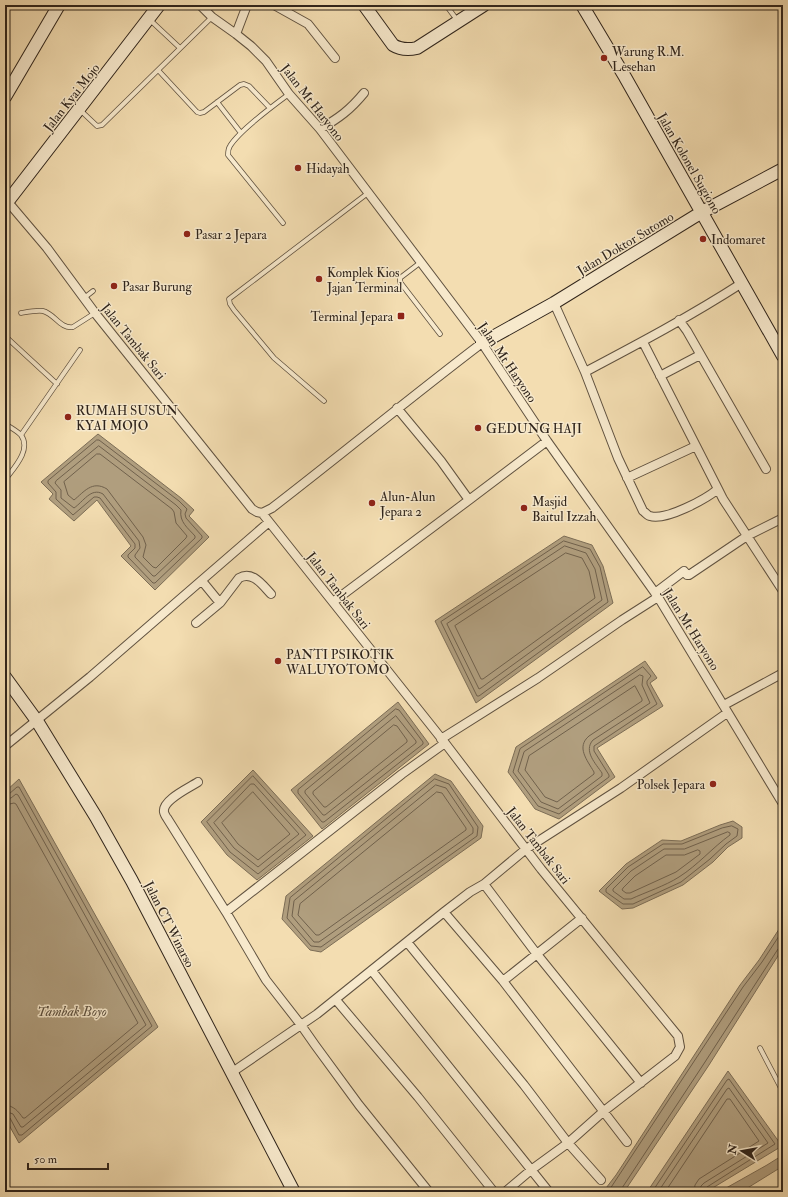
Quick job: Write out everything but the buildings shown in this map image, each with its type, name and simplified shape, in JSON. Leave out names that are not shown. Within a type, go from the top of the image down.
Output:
[{"type":"street","points":[[5,97],[59,5]]},
{"type":"street","name":"Jalan Mt Haryono","points":[[200,5],[212,17],[236,34],[266,61],[289,94],[320,129],[482,343],[547,441],[657,595],[783,804]]},
{"type":"street","points":[[236,34],[247,5]]},
{"type":"street","points":[[274,5],[308,24],[335,58]]},
{"type":"street","points":[[364,5],[392,45],[397,48],[407,50],[418,48],[478,7]]},
{"type":"street","name":"Jalan Kolonel Sugiono","points":[[582,5],[625,77],[783,356]]},
{"type":"street","name":"Jalan Kyai Mojo","points":[[6,204],[148,19],[156,6]]},
{"type":"street","points":[[320,129],[354,106],[364,93]]},
{"type":"street","name":"Jalan Doktor Sutomo","points":[[482,343],[554,303],[702,212],[783,169]]},
{"type":"street","name":"Jalan Tambak Sari","points":[[6,204],[47,248],[95,313],[252,509],[262,513],[443,741],[526,849],[678,1036],[680,1047],[676,1056],[641,1083]]},
{"type":"street","points":[[585,372],[696,312],[742,283]]},
{"type":"street","points":[[554,303],[585,372],[618,458],[643,511],[650,516],[660,517],[670,514],[710,495],[718,489]]},
{"type":"street","points":[[679,320],[766,469]]},
{"type":"street","points":[[643,342],[723,499],[783,591]]},
{"type":"street","points":[[262,513],[272,508],[397,408],[482,343]]},
{"type":"street","points":[[660,376],[700,355]]},
{"type":"street","points":[[397,408],[441,461],[469,500]]},
{"type":"street","points":[[333,602],[547,441]]},
{"type":"street","points":[[627,478],[696,446]]},
{"type":"street","points":[[226,912],[443,741],[622,620],[657,595],[684,571],[687,575],[689,575],[747,536],[783,518]]},
{"type":"street","points":[[5,746],[90,677],[269,522]]},
{"type":"street","points":[[196,623],[220,603],[239,578],[243,576],[251,576],[272,594]]},
{"type":"street","points":[[202,581],[220,603]]},
{"type":"street","points":[[231,1073],[336,1000],[444,912],[470,892],[484,884],[526,849],[621,788],[726,709],[783,673]]},
{"type":"street","name":"Jalan CT Winarso","points":[[5,678],[37,720],[96,817],[132,881],[294,1192]]},
{"type":"street","points":[[198,782],[168,800],[164,808],[164,812],[266,980],[302,1025],[314,1045],[359,1105],[429,1192]]},
{"type":"street","points":[[484,884],[536,953],[641,1083],[604,1111],[568,1143],[504,1192]]},
{"type":"street","points":[[444,912],[503,981],[627,1142]]},
{"type":"street","points":[[503,981],[536,953],[582,918]]},
{"type":"street","points":[[407,942],[524,1085],[568,1143],[601,1180]]},
{"type":"street","points":[[372,971],[549,1192]]},
{"type":"street","points":[[336,1000],[418,1097],[494,1192]]},
{"type":"lane","points":[[446,5],[458,22]]},
{"type":"lane","points":[[79,109],[94,124],[97,126],[102,125],[212,17]]},
{"type":"lane","points":[[148,19],[180,48]]},
{"type":"lane","points":[[158,70],[197,112],[204,112],[240,85],[244,84],[249,86],[270,108]]},
{"type":"lane","points":[[283,223],[228,155],[228,150],[231,144],[241,133],[289,94]]},
{"type":"lane","points":[[218,102],[241,133]]},
{"type":"lane","points":[[324,400],[274,358],[234,310],[229,299],[368,192]]},
{"type":"lane","points":[[421,262],[400,278],[400,282],[440,334]]},
{"type":"lane","points":[[84,298],[92,291]]},
{"type":"lane","points":[[21,313],[45,312],[60,324],[73,327],[95,313]]},
{"type":"lane","points":[[5,336],[57,384]]},
{"type":"lane","points":[[21,435],[80,350]]},
{"type":"lane","points":[[5,424],[21,435],[24,445],[24,451],[5,480]]},
{"type":"lane","points":[[760,1048],[783,1092]]},
{"type":"water","points":[[98,434],[181,498],[194,510],[189,516],[209,537],[155,590],[121,556],[131,546],[97,500],[74,521],[49,499],[53,494],[41,482]]},
{"type":"water","points":[[564,536],[592,545],[603,566],[613,603],[476,703],[435,621]]},
{"type":"water","points":[[645,661],[657,678],[650,683],[663,706],[597,748],[615,777],[559,819],[535,809],[508,772],[516,747]]},
{"type":"water","points":[[398,702],[429,744],[322,829],[291,790]]},
{"type":"water","points":[[253,770],[313,836],[257,880],[227,855],[201,822]]},
{"type":"water","points":[[435,774],[451,781],[483,826],[481,838],[321,952],[310,950],[282,919],[286,896]]},
{"type":"water","name":"Tambak Boyo","points":[[19,779],[158,1027],[19,1143],[5,1118],[5,792]]},
{"type":"water","points":[[733,821],[742,827],[742,838],[728,847],[713,862],[683,885],[633,908],[622,909],[599,891],[626,864],[662,840],[681,841]]},
{"type":"water","points":[[783,923],[783,948],[709,1065],[624,1192],[603,1192],[616,1175],[740,985],[759,960]]},
{"type":"water","points":[[728,1071],[782,1146],[706,1192],[647,1192]]},
{"type":"water","points":[[783,1155],[783,1166],[741,1192],[719,1192],[767,1165]]},
{"type":"place","name":"Warung R.M. Lesehan","points":[[604,58]]},
{"type":"place","name":"Hidayah","points":[[298,168]]},
{"type":"place","name":"Pasar 2 Jepara","points":[[187,234]]},
{"type":"place","name":"Indomaret","points":[[703,239]]},
{"type":"place","name":"Komplek Kios Jajan Terminal","points":[[319,279]]},
{"type":"place","name":"Pasar Burung","points":[[114,286]]},
{"type":"place","name":"Terminal Jepara","points":[[401,316]]},
{"type":"place","name":"RUMAH SUSUN KYAI MOJO","points":[[68,417]]},
{"type":"place","name":"GEDUNG HAJI","points":[[478,428]]},
{"type":"place","name":"Alun-Alun Jepara 2","points":[[372,503]]},
{"type":"place","name":"Masjid Baitul Izzah","points":[[524,508]]},
{"type":"place","name":"PANTI PSIKOTIK WALUYOTOMO","points":[[278,661]]},
{"type":"place","name":"Polsek Jepara","points":[[713,784]]}]
